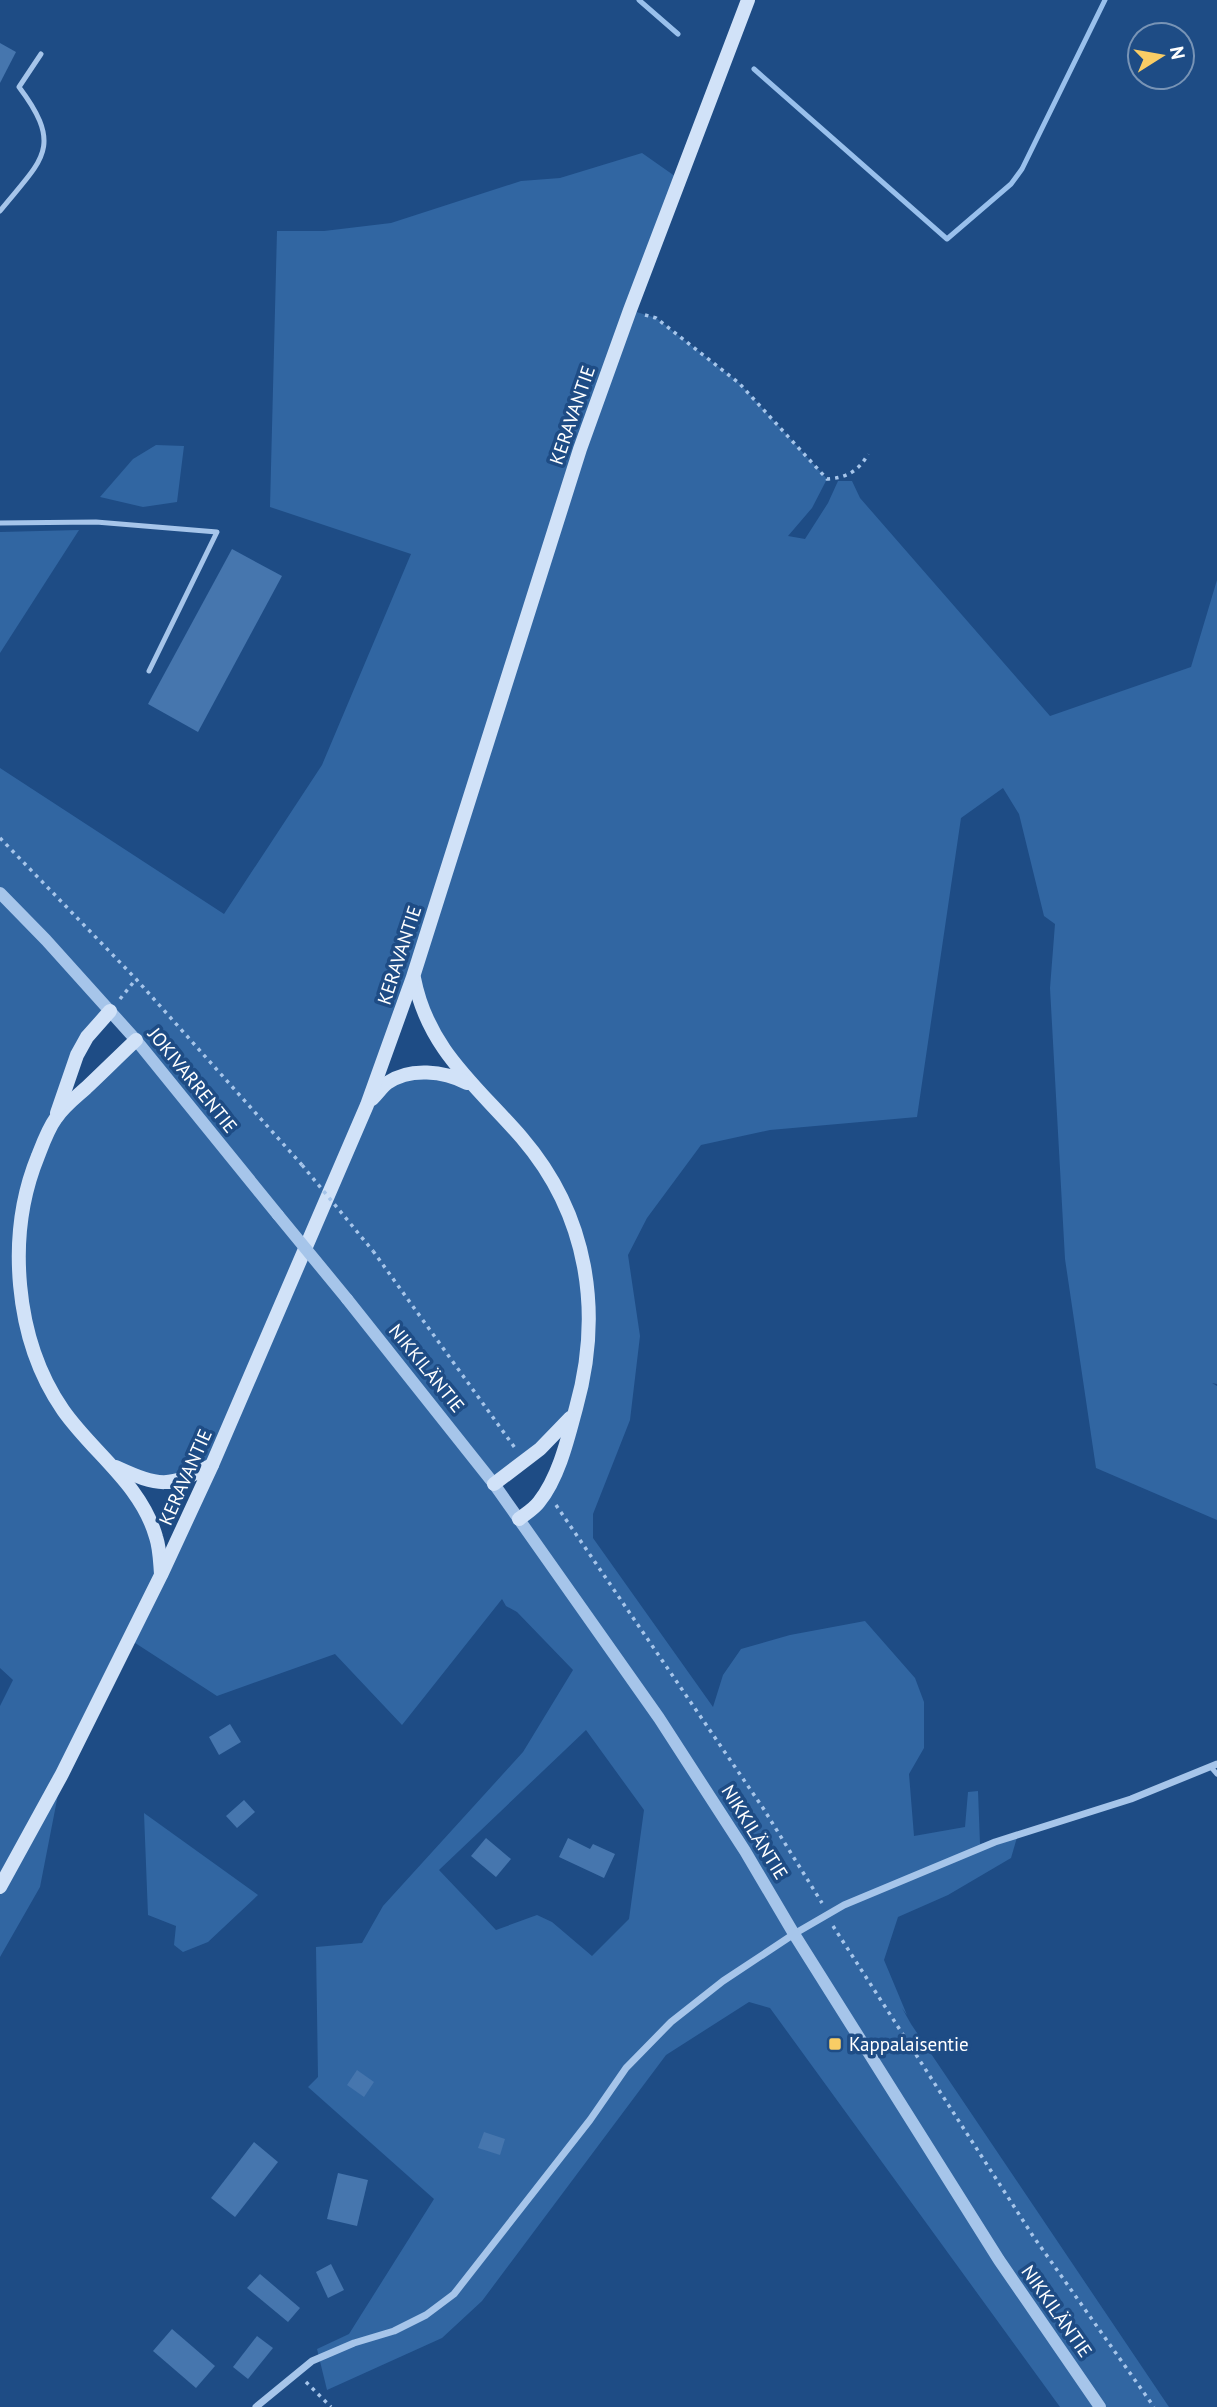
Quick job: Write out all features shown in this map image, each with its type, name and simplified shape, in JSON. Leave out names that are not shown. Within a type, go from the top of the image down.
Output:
[{"type":"main road","name":"KERAVANTIE","points":[[0,1887],[62,1774],[161,1575],[212,1465],[366,1105],[413,977],[580,449],[748,0]]},
{"type":"main road","points":[[413,977],[423,1014],[452,1061],[524,1141],[545,1171],[576,1232],[585,1267],[590,1308],[589,1346],[575,1412],[547,1491],[538,1504],[519,1519]]},
{"type":"main road","points":[[110,1011],[87,1037],[77,1055],[56,1118],[29,1176],[21,1219],[18,1267],[25,1321],[43,1371],[63,1409],[131,1488],[145,1510],[156,1537],[161,1575]]},
{"type":"main road","points":[[56,1118],[136,1040]]},
{"type":"main road","points":[[366,1105],[388,1082],[414,1072],[457,1078],[476,1088]]},
{"type":"main road","points":[[495,1484],[548,1443],[575,1412]]},
{"type":"main road","points":[[111,1465],[150,1482],[172,1483],[212,1465]]},
{"type":"street","name":"JOKIVARRENTIE","points":[[0,893],[136,1040],[347,1300]]},
{"type":"street","name":"NIKKILÄNTIE","points":[[347,1300],[495,1484],[659,1718],[746,1851],[794,1934],[999,2260],[1100,2407]]},
{"type":"street","points":[[256,2407],[312,2361],[354,2343],[394,2331],[415,2321],[454,2294],[590,2120],[626,2068],[671,2022],[732,1975],[844,1905],[995,1842],[1130,1799],[1215,1768]]},
{"type":"lane","points":[[0,211],[35,168],[44,150],[43,125],[37,111],[19,88],[41,54]]},
{"type":"lane","points":[[0,523],[96,522],[217,532],[149,671]]},
{"type":"path","points":[[630,310],[656,318],[739,383],[827,478],[842,478],[862,467],[868,454]]},
{"type":"path","points":[[0,838],[136,979],[302,1165],[373,1251],[515,1448]]},
{"type":"path","points":[[110,1011],[136,979]]},
{"type":"path","points":[[555,1502],[763,1808],[820,1897]]},
{"type":"path","points":[[835,1930],[1033,2236],[1154,2407]]},
{"type":"path","points":[[297,2373],[331,2407]]},
{"type":"shaded area","points":[[642,153],[679,179],[630,310],[656,318],[739,383],[827,479],[812,508],[788,536],[805,539],[828,503],[838,481],[852,481],[860,498],[1050,716],[1191,667],[1217,580],[1217,1384],[1212,1383],[1217,1386],[1217,1520],[1096,1468],[1065,1259],[1050,988],[1055,924],[1044,916],[1019,814],[1003,788],[961,818],[917,1117],[770,1130],[701,1145],[647,1218],[628,1255],[640,1336],[630,1420],[593,1514],[593,1538],[713,1707],[723,1675],[741,1649],[790,1635],[865,1621],[915,1678],[924,1702],[924,1748],[909,1774],[914,1836],[965,1827],[968,1792],[978,1791],[980,1844],[1018,1834],[1011,1858],[948,1895],[898,1917],[884,1960],[911,2024],[1169,2407],[1060,2407],[770,2008],[749,2002],[666,2055],[482,2301],[442,2338],[327,2390],[317,2349],[349,2334],[434,2199],[308,2087],[318,2077],[316,1947],[362,1943],[383,1906],[523,1752],[573,1670],[517,1612],[506,1606],[502,1599],[402,1725],[335,1654],[217,1696],[129,1639],[62,1774],[40,1887],[0,1957],[0,1706],[13,1680],[0,1668],[0,768],[224,914],[322,765],[411,554],[270,507],[277,231],[324,231],[391,223],[521,181],[560,178]],"holes":[[[414,978],[440,1044],[457,1078],[427,1074],[407,1075],[389,1084],[367,1105]],[[111,1012],[136,1041],[62,1099],[77,1055]],[[576,1414],[538,1504],[519,1518],[495,1484]],[[114,1466],[172,1483],[212,1466],[161,1573],[145,1510]],[[586,1730],[644,1810],[629,1919],[592,1956],[552,1922],[537,1915],[496,1930],[439,1870]]]},
{"type":"shaded area","points":[[156,445],[184,446],[177,502],[143,507],[100,497],[133,459]]},
{"type":"shaded area","points":[[79,530],[0,653],[0,532]]},
{"type":"shaded area","points":[[144,1813],[258,1895],[208,1942],[183,1952],[174,1945],[176,1926],[148,1915]]},
{"type":"building","points":[[0,43],[16,52],[0,83]]},
{"type":"building","points":[[232,549],[282,576],[198,732],[148,704]]},
{"type":"building","points":[[230,1724],[241,1742],[219,1755],[209,1737]]},
{"type":"building","points":[[244,1800],[255,1812],[237,1828],[226,1816]]},
{"type":"building","points":[[486,1838],[511,1859],[496,1877],[471,1856]]},
{"type":"building","points":[[568,1838],[590,1849],[593,1844],[615,1854],[604,1878],[559,1857]]},
{"type":"building","points":[[357,2070],[374,2082],[364,2097],[347,2085]]},
{"type":"building","points":[[484,2132],[505,2139],[500,2155],[478,2148]]},
{"type":"building","points":[[254,2142],[278,2162],[235,2217],[211,2198]]},
{"type":"building","points":[[338,2173],[368,2180],[357,2226],[327,2219]]},
{"type":"building","points":[[331,2264],[344,2290],[328,2298],[316,2272]]},
{"type":"building","points":[[260,2274],[300,2308],[288,2322],[247,2288]]},
{"type":"building","points":[[172,2329],[215,2366],[196,2388],[153,2351]]},
{"type":"building","points":[[257,2336],[273,2348],[248,2379],[233,2367]]},
{"type":"waterway","points":[[639,0],[678,34]]},
{"type":"waterway","points":[[754,69],[947,239],[1011,184],[1022,169],[1105,0]]},
{"type":"place","name":"Kappalaisentie","points":[[835,2044]]}]
